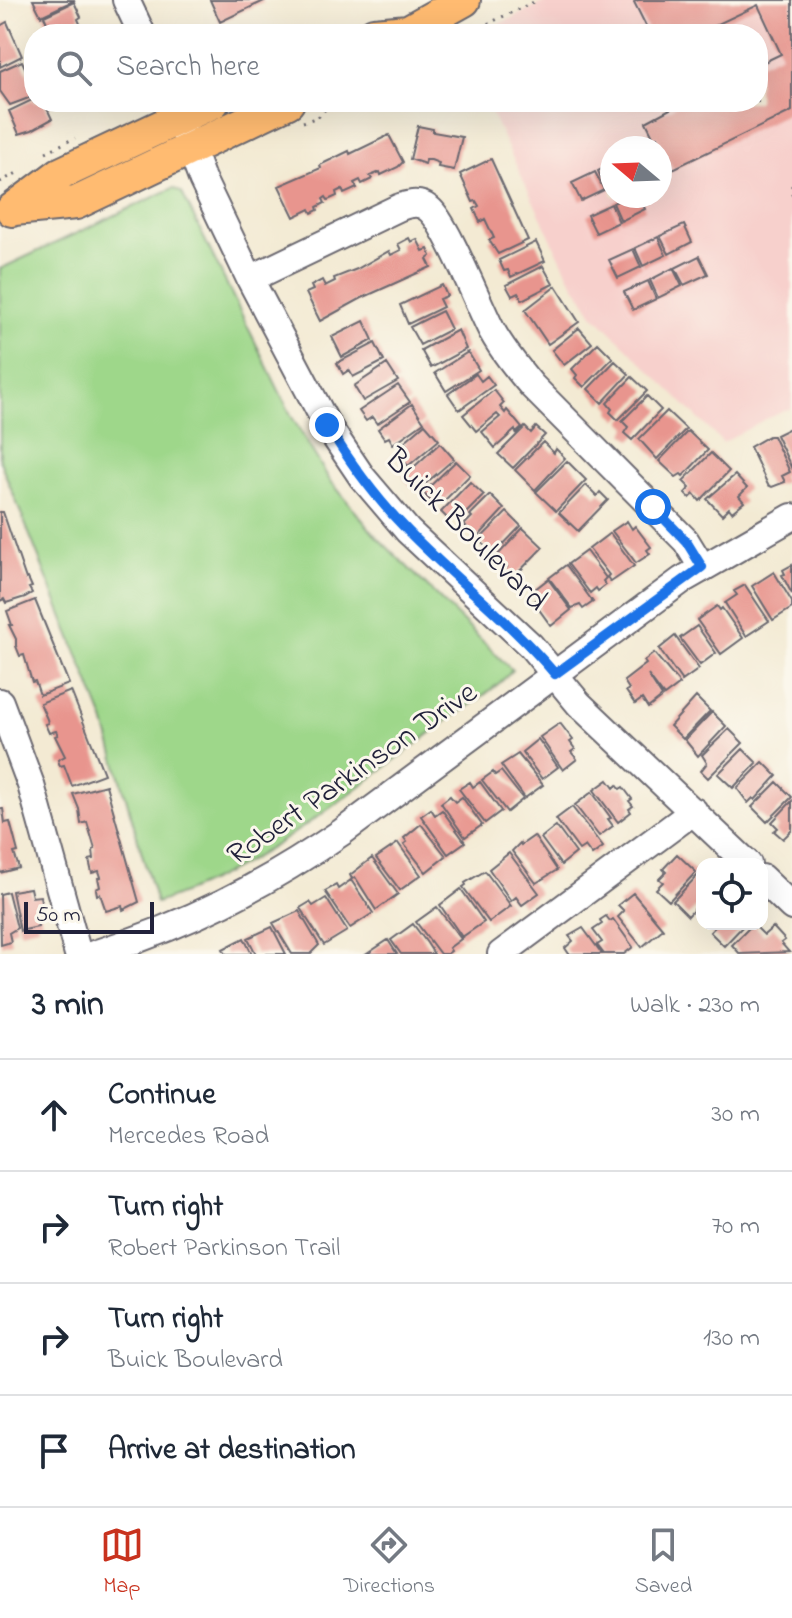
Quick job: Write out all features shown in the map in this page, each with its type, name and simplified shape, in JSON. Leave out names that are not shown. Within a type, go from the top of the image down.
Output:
[{"type":"main road","points":[[420,24],[464,0]]},
{"type":"main road","points":[[5,202],[172,112]]},
{"type":"main road","points":[[5,202],[76,203],[267,112]]},
{"type":"street","points":[[126,0],[137,24]]},
{"type":"street","name":"Buick Boulevard","points":[[177,112],[250,279],[319,412],[362,477],[408,531],[531,646],[601,725],[742,858]]},
{"type":"street","points":[[250,279],[400,207],[414,203],[426,206],[440,224],[493,332],[512,363],[686,541],[702,567]]},
{"type":"street","name":"Robert Parkinson Drive","points":[[94,954],[156,945],[297,863],[702,567],[792,517]]},
{"type":"street","points":[[0,702],[31,785],[78,954]]},
{"type":"street","points":[[501,954],[694,811]]},
{"type":"street","points":[[768,884],[792,907]]},
{"type":"path","points":[[487,24],[538,0]]},
{"type":"path","points":[[5,202],[9,177]]},
{"type":"path","points":[[792,185],[792,200]]},
{"type":"shaded area","points":[[549,0],[792,0],[792,408],[765,419],[723,443],[593,314],[569,276],[491,112],[768,112],[768,24],[500,24]]},
{"type":"green space","points":[[173,188],[182,193],[292,417],[329,479],[374,534],[512,670],[489,691],[339,802],[269,849],[233,870],[156,903],[104,720],[0,461],[0,269]]},
{"type":"building","points":[[33,0],[75,0],[41,16]]},
{"type":"building","points":[[210,0],[266,0],[220,22]]},
{"type":"building","points":[[638,0],[792,0],[792,111],[673,169],[672,136],[653,136],[646,122],[664,112],[768,112],[768,60],[781,54],[758,5],[718,24],[645,24],[634,2]]},
{"type":"building","points":[[74,2],[81,17],[78,19],[80,24],[48,24],[44,16]]},
{"type":"building","points":[[7,22],[22,56],[0,67],[0,26]]},
{"type":"building","points":[[22,61],[24,100],[10,105],[0,91],[0,71]]},
{"type":"building","points":[[24,104],[24,112],[49,112],[52,119],[19,134],[9,111]]},
{"type":"building","points":[[418,126],[462,137],[454,170],[438,167],[439,163],[431,160],[426,160],[425,164],[410,159]]},
{"type":"building","points":[[389,135],[403,162],[398,167],[381,175],[380,172],[370,176],[372,179],[362,184],[360,180],[354,183],[357,188],[344,194],[342,189],[336,192],[337,196],[323,199],[325,203],[317,207],[318,210],[312,213],[310,209],[294,217],[279,186]]},
{"type":"building","points":[[491,159],[528,240],[498,254],[489,240],[494,238],[485,219],[480,222],[474,209],[479,206],[476,201],[473,202],[460,174]]},
{"type":"building","points":[[595,172],[600,182],[600,192],[581,201],[572,183]]},
{"type":"building","points":[[602,208],[613,208],[619,222],[596,233],[587,215]]},
{"type":"building","points":[[615,208],[645,208],[645,209],[621,221]]},
{"type":"building","points":[[684,225],[692,242],[669,254],[660,236]]},
{"type":"building","points":[[658,237],[666,255],[643,266],[635,248]]},
{"type":"building","points":[[409,238],[411,242],[417,239],[423,251],[428,249],[431,256],[427,259],[431,267],[320,321],[306,293],[313,290],[311,286],[322,280],[325,286],[335,281],[334,278],[389,251],[391,255],[401,250],[398,244]]},
{"type":"building","points":[[536,242],[545,261],[511,277],[508,270],[504,271],[499,260]]},
{"type":"building","points":[[633,249],[641,267],[618,278],[609,260]]},
{"type":"building","points":[[699,256],[708,274],[684,285],[675,268]]},
{"type":"building","points":[[543,266],[553,284],[522,300],[518,293],[512,296],[506,285]]},
{"type":"building","points":[[673,268],[682,286],[658,298],[650,280]]},
{"type":"building","points":[[648,281],[656,299],[633,310],[624,292]]},
{"type":"building","points":[[442,285],[447,296],[439,299],[443,307],[408,324],[400,305]]},
{"type":"building","points":[[556,286],[579,322],[548,344],[525,310]]},
{"type":"building","points":[[442,311],[451,329],[420,345],[410,327]]},
{"type":"building","points":[[364,321],[373,340],[342,357],[332,337]]},
{"type":"building","points":[[579,328],[592,343],[564,365],[552,350]]},
{"type":"building","points":[[458,330],[466,349],[431,368],[421,350]]},
{"type":"building","points":[[375,343],[384,361],[353,377],[349,370],[343,374],[337,363]]},
{"type":"building","points":[[598,343],[613,358],[584,387],[575,378],[577,375],[572,369]]},
{"type":"building","points":[[468,352],[479,370],[446,391],[435,373]]},
{"type":"building","points":[[615,361],[629,374],[602,403],[588,389]]},
{"type":"building","points":[[387,364],[398,381],[363,401],[354,386]]},
{"type":"building","points":[[476,374],[481,381],[487,376],[494,385],[459,410],[448,394]]},
{"type":"building","points":[[632,377],[647,391],[618,420],[607,403]]},
{"type":"building","points":[[398,385],[410,402],[377,424],[372,417],[366,421],[359,411]]},
{"type":"building","points":[[494,390],[504,403],[500,407],[505,413],[507,410],[522,428],[516,433],[515,430],[495,448],[482,432],[500,417],[497,414],[476,431],[463,415]]},
{"type":"building","points":[[647,396],[661,410],[632,440],[624,433],[628,427],[622,421]]},
{"type":"building","points":[[412,404],[424,422],[393,444],[378,429]]},
{"type":"building","points":[[667,411],[686,429],[657,459],[639,439]]},
{"type":"building","points":[[425,424],[439,440],[408,466],[396,452]]},
{"type":"building","points":[[525,427],[531,433],[536,427],[545,435],[513,468],[498,454]]},
{"type":"building","points":[[792,427],[792,469],[776,435]]},
{"type":"building","points":[[688,431],[708,450],[683,476],[676,477],[659,461]]},
{"type":"building","points":[[773,436],[790,472],[782,476],[785,482],[772,487],[768,485],[750,447]]},
{"type":"building","points":[[543,442],[554,453],[556,449],[565,458],[535,490],[515,470]]},
{"type":"building","points":[[440,443],[454,459],[425,484],[419,479],[411,486],[403,477]]},
{"type":"building","points":[[711,453],[729,471],[700,501],[694,494],[690,498],[685,493],[690,488],[683,481]]},
{"type":"building","points":[[456,461],[470,475],[443,502],[436,498],[432,502],[423,493]]},
{"type":"building","points":[[567,461],[586,480],[556,511],[536,492]]},
{"type":"building","points":[[735,475],[747,488],[739,496],[744,502],[732,512],[729,508],[722,515],[707,499]]},
{"type":"building","points":[[470,482],[484,495],[459,520],[453,515],[449,520],[441,512]]},
{"type":"building","points":[[586,485],[597,496],[600,492],[608,500],[578,531],[559,513]]},
{"type":"building","points":[[490,495],[504,509],[477,538],[464,525]]},
{"type":"building","points":[[0,512],[3,512],[26,579],[32,587],[29,588],[32,593],[6,603],[4,599],[0,601]]},
{"type":"building","points":[[507,512],[521,526],[494,554],[481,542],[482,537]]},
{"type":"building","points":[[627,521],[632,529],[635,526],[651,547],[647,550],[650,554],[636,563],[612,531]]},
{"type":"building","points":[[523,528],[543,547],[512,579],[503,571],[507,567],[496,557]]},
{"type":"building","points":[[610,533],[634,566],[611,582],[589,549]]},
{"type":"building","points":[[586,551],[606,578],[603,581],[606,585],[590,593],[568,564]]},
{"type":"building","points":[[566,565],[593,602],[583,609],[580,605],[572,608],[549,578]]},
{"type":"building","points":[[792,565],[792,594],[782,575],[785,574],[783,570]]},
{"type":"building","points":[[774,572],[792,602],[792,608],[773,620],[752,586]]},
{"type":"building","points":[[548,579],[571,610],[551,626],[538,608],[535,601],[540,597],[534,590]]},
{"type":"building","points":[[745,585],[769,621],[746,636],[725,603],[737,595],[734,591]]},
{"type":"building","points":[[35,600],[69,684],[40,695],[35,681],[32,682],[24,655],[20,656],[16,646],[7,611]]},
{"type":"building","points":[[717,606],[720,610],[722,608],[743,638],[721,654],[697,620]]},
{"type":"building","points":[[697,626],[716,653],[700,665],[680,638]]},
{"type":"building","points":[[675,636],[699,669],[682,681],[659,649]]},
{"type":"building","points":[[654,653],[680,684],[664,696],[648,675],[662,697],[648,708],[642,699],[635,704],[626,691],[629,689],[624,681],[646,664],[644,661]]},
{"type":"building","points":[[71,691],[104,774],[72,786],[64,765],[60,766],[58,760],[65,756],[55,736],[58,735],[56,731],[49,733],[40,703]]},
{"type":"building","points":[[696,697],[710,711],[683,739],[670,726]]},
{"type":"building","points":[[712,712],[726,726],[698,756],[685,740]]},
{"type":"building","points":[[560,723],[573,740],[570,742],[575,749],[571,752],[577,759],[563,770],[540,737]]},
{"type":"building","points":[[729,729],[743,743],[708,778],[701,771],[707,763],[702,755]]},
{"type":"building","points":[[538,739],[558,767],[542,779],[522,752]]},
{"type":"building","points":[[743,749],[757,763],[733,788],[718,774]]},
{"type":"building","points":[[518,754],[543,785],[525,798],[501,765]]},
{"type":"building","points":[[763,762],[777,776],[755,800],[753,798],[748,803],[737,788]]},
{"type":"building","points":[[501,771],[523,799],[507,812],[482,780],[493,772],[495,775]]},
{"type":"building","points":[[608,780],[614,788],[617,785],[620,789],[623,787],[632,799],[629,801],[633,806],[629,809],[631,812],[618,822],[594,790]]},
{"type":"building","points":[[470,782],[473,787],[480,782],[501,811],[485,823],[459,789]]},
{"type":"building","points":[[777,782],[792,797],[767,822],[752,807]]},
{"type":"building","points":[[106,785],[139,902],[123,910],[122,906],[106,911],[100,894],[97,895],[96,889],[100,887],[98,878],[101,877],[99,871],[92,873],[89,860],[94,859],[95,849],[87,822],[81,824],[73,794]]},
{"type":"building","points":[[592,792],[611,818],[608,819],[613,826],[599,836],[575,805]]},
{"type":"building","points":[[450,796],[455,802],[462,797],[482,825],[465,837],[441,803]]},
{"type":"building","points":[[792,801],[792,830],[783,839],[774,831],[778,828],[772,822]]},
{"type":"building","points":[[572,807],[603,847],[592,855],[585,846],[579,850],[556,819]]},
{"type":"building","points":[[0,809],[3,809],[5,823],[10,822],[19,868],[0,873]]},
{"type":"building","points":[[431,809],[435,815],[442,810],[465,842],[448,854],[421,816]]},
{"type":"building","points":[[421,824],[446,856],[426,872],[404,844],[407,842],[404,838]]},
{"type":"building","points":[[556,826],[576,853],[561,865],[541,838]]},
{"type":"building","points":[[534,836],[557,870],[536,883],[512,851]]},
{"type":"building","points":[[398,843],[421,875],[400,890],[376,858]]},
{"type":"building","points":[[509,853],[539,893],[522,905],[516,897],[511,901],[489,869]]},
{"type":"building","points":[[677,854],[696,872],[669,901],[656,889],[663,882],[659,879],[666,872],[663,869]]},
{"type":"building","points":[[372,858],[398,894],[376,910],[355,877],[352,879],[350,875]]},
{"type":"building","points":[[485,871],[511,906],[489,922],[463,887]]},
{"type":"building","points":[[696,877],[696,907],[688,916],[673,901]]},
{"type":"building","points":[[351,880],[373,913],[350,928],[325,891],[336,885],[338,889]]},
{"type":"building","points":[[30,888],[32,897],[40,896],[42,922],[37,922],[38,927],[20,931],[12,891]]},
{"type":"building","points":[[461,889],[484,922],[462,937],[440,905]]},
{"type":"building","points":[[8,892],[17,928],[9,933],[11,942],[1,945],[0,894]]},
{"type":"building","points":[[633,893],[663,929],[642,947],[618,917],[624,911],[618,905]]},
{"type":"building","points":[[326,898],[347,931],[324,945],[300,908],[310,902],[313,906]]},
{"type":"building","points":[[437,907],[461,939],[449,948],[451,951],[447,954],[440,954],[416,922]]},
{"type":"building","points":[[299,911],[319,945],[310,954],[292,954],[273,923]]},
{"type":"building","points":[[606,916],[610,921],[613,919],[633,947],[624,954],[604,954],[597,945],[602,942],[593,930],[602,924],[600,920]]},
{"type":"building","points":[[413,924],[434,954],[401,954],[391,940]]},
{"type":"building","points":[[272,927],[286,954],[256,954],[248,938]]},
{"type":"building","points":[[773,927],[785,940],[781,943],[789,952],[740,954],[732,945],[747,930],[759,930],[764,935]]},
{"type":"building","points":[[583,928],[602,954],[569,954],[565,948],[573,941],[569,936]]},
{"type":"building","points":[[712,930],[739,930],[724,946],[710,932]]},
{"type":"building","points":[[244,938],[252,954],[226,954],[223,949]]},
{"type":"building","points":[[388,940],[397,954],[367,954]]},
{"type":"route","points":[[327,425],[351,463],[398,521],[531,646],[555,674],[702,567],[686,541],[653,507]]}]
